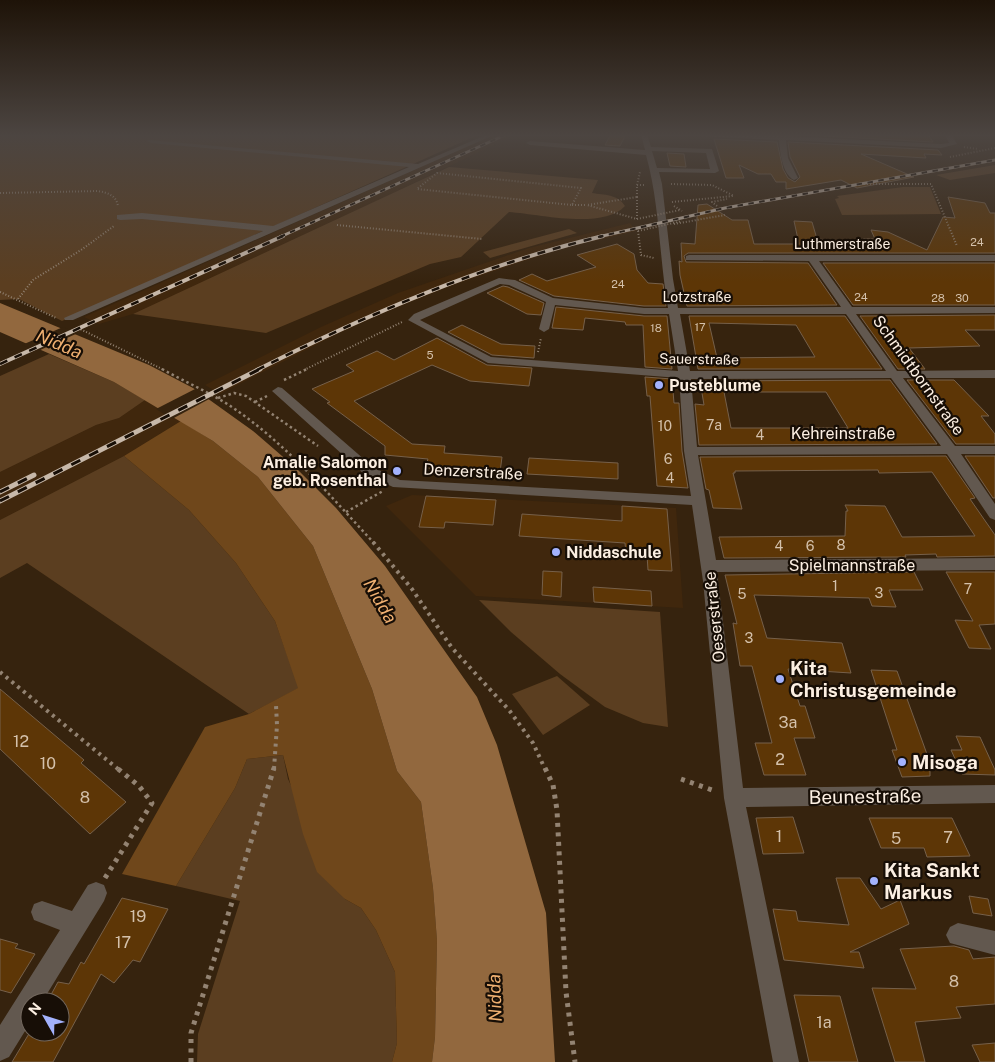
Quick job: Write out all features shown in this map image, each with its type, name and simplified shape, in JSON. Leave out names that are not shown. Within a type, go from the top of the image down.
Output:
[{"type":"street","points":[[67,321],[379,184]]},
{"type":"street","name":"Oeserstraße","points":[[654,184],[685,375],[691,451],[709,566],[734,798],[786,1062]]},
{"type":"street","points":[[120,217],[142,216],[274,229]]},
{"type":"street","name":"Luthmerstraße","points":[[689,258],[995,258]]},
{"type":"street","name":"Schmidtbornstraße","points":[[812,258],[893,373],[952,450],[995,515]]},
{"type":"street","name":"Lotzstraße","points":[[413,320],[418,316],[499,281],[511,282],[551,301],[644,311],[995,310]]},
{"type":"street","points":[[544,329],[551,301]]},
{"type":"street","name":"Sauerstraße","points":[[413,320],[488,360],[685,375],[995,374]]},
{"type":"street","name":"Denzerstraße","points":[[278,391],[368,470],[398,484],[699,501]]},
{"type":"street","name":"Kehreinstraße","points":[[691,451],[995,450]]},
{"type":"street","name":"Spielmannstraße","points":[[709,566],[995,564]]},
{"type":"street","name":"Beunestraße","points":[[734,798],[995,794]]},
{"type":"street","points":[[0,1048],[96,893]]},
{"type":"street","points":[[42,912],[76,924]]},
{"type":"street","points":[[958,935],[995,943]]},
{"type":"path","points":[[423,184],[417,189],[563,205],[587,205],[638,197]]},
{"type":"path","points":[[538,184],[581,188],[572,205]]},
{"type":"path","points":[[637,219],[637,184],[715,185],[723,187],[734,196]]},
{"type":"path","points":[[861,184],[931,184],[962,258]]},
{"type":"path","points":[[0,193],[98,191],[111,194],[116,201],[120,217],[112,228],[32,280],[18,299]]},
{"type":"path","points":[[668,202],[734,196]]},
{"type":"path","points":[[717,206],[712,202],[735,198],[734,196]]},
{"type":"path","points":[[587,205],[637,219],[681,210]]},
{"type":"path","points":[[671,225],[725,215],[720,211]]},
{"type":"path","points":[[656,259],[641,255],[638,231],[682,221]]},
{"type":"path","points":[[336,225],[482,239]]},
{"type":"path","points":[[0,292],[67,321],[142,358],[218,398],[254,423],[346,512],[412,589],[452,648],[509,710],[533,744],[553,785],[557,810],[566,992],[575,1062]]},
{"type":"path","points":[[278,391],[281,381],[398,323],[413,320]]},
{"type":"path","points":[[534,364],[544,329]]},
{"type":"path","points":[[218,398],[234,393]]},
{"type":"path","points":[[346,512],[388,489]]},
{"type":"path","points":[[0,672],[140,786],[152,803],[96,893]]},
{"type":"path","points":[[191,1062],[191,1033],[274,774],[277,725],[276,705]]},
{"type":"path","points":[[681,778],[734,798]]},
{"type":"shaded area","points":[[0,184],[369,184],[62,321],[19,299],[0,300]]},
{"type":"shaded area","points":[[384,184],[413,184],[133,314],[99,324],[84,317]]},
{"type":"shaded area","points":[[413,184],[596,184],[592,193],[615,197],[625,206],[615,213],[587,219],[570,219],[509,212],[461,257],[430,264],[266,333],[133,314]]},
{"type":"shaded area","points":[[903,187],[930,187],[941,214],[842,215],[835,199],[839,198],[837,196]]},
{"type":"shaded area","points":[[630,223],[636,231],[560,249],[455,284],[390,310],[339,333],[220,394],[205,385],[321,327],[398,293],[529,248]]},
{"type":"shaded area","points":[[569,229],[577,233],[490,258],[483,252]]},
{"type":"shaded area","points":[[49,354],[114,382],[145,400],[119,418],[96,425],[0,472],[0,376]]},
{"type":"shaded area","points":[[145,400],[181,421],[124,456],[0,520],[0,472],[96,425],[119,418]]},
{"type":"shaded area","points":[[181,421],[213,441],[258,477],[313,546],[372,689],[397,771],[421,802],[433,888],[437,941],[435,1037],[432,1062],[392,1062],[397,1043],[395,972],[376,930],[361,908],[345,899],[317,872],[303,834],[283,755],[247,759],[235,788],[176,886],[122,874],[205,727],[249,714],[298,688],[275,621],[236,563],[189,510],[124,456]]},
{"type":"shaded area","points":[[124,456],[189,510],[236,563],[275,621],[299,688],[249,714],[27,563],[0,578],[0,520]]},
{"type":"shaded area","name":"Niddaschule","points":[[412,495],[676,508],[683,608],[476,596],[386,506]]},
{"type":"shaded area","points":[[479,600],[660,612],[668,727],[643,723],[605,707],[560,674],[511,632]]},
{"type":"shaded area","points":[[557,676],[590,705],[543,735],[512,694]]},
{"type":"shaded area","points":[[283,755],[288,779],[345,899],[361,908],[376,930],[395,972],[397,1043],[392,1062],[197,1062],[198,1034],[240,901],[176,886],[235,788],[247,759]]},
{"type":"water","name":"Nidda","points":[[0,303],[149,365],[193,388],[253,431],[297,469],[336,508],[385,566],[477,697],[497,745],[546,913],[555,1062],[432,1062],[435,1037],[437,941],[433,888],[421,802],[397,771],[372,689],[313,546],[258,477],[213,441],[114,382],[0,332]]},
{"type":"pier","points":[[63,327],[78,333],[38,351],[22,345]]},
{"type":"pier","points":[[197,388],[211,398],[172,419],[156,409]]},
{"type":"building","points":[[786,184],[819,184],[786,189]]},
{"type":"building","points":[[848,184],[880,184],[857,188]]},
{"type":"building","points":[[948,197],[985,203],[990,213],[995,213],[995,253],[688,253],[684,256],[686,262],[808,263],[837,305],[687,306],[679,261],[682,262],[681,243],[695,244],[698,205],[707,204],[732,220],[748,220],[754,244],[799,244],[794,221],[812,222],[817,239],[865,243],[863,239],[875,239],[871,230],[888,232],[927,250],[943,217],[955,218]]},
{"type":"building","points":[[617,244],[634,254],[637,270],[648,283],[663,284],[666,306],[644,306],[554,296],[519,280],[532,274],[547,281],[596,267],[577,255]]},
{"type":"building","points":[[823,263],[995,263],[995,305],[853,305]]},
{"type":"building","points":[[503,286],[544,303],[541,315],[527,314],[487,293]]},
{"type":"building","points":[[556,307],[644,316],[667,316],[672,369],[645,367],[643,325],[626,325],[625,322],[585,318],[583,330],[552,328]]},
{"type":"building","points":[[995,315],[995,330],[965,330],[980,346],[909,348],[925,369],[898,369],[860,316]]},
{"type":"building","points":[[689,316],[845,316],[882,369],[698,369]],"holes":[[[709,323],[796,325],[815,357],[717,358]]]},
{"type":"building","points":[[462,325],[501,344],[535,346],[534,358],[492,355],[448,332]]},
{"type":"building","points":[[437,338],[487,365],[532,368],[529,386],[470,381],[432,365],[354,401],[412,444],[445,446],[444,453],[502,457],[500,472],[425,468],[428,459],[385,455],[385,446],[327,403],[330,402],[312,389],[354,371],[346,365],[377,351],[394,360]]},
{"type":"building","points":[[645,377],[672,379],[674,403],[679,403],[682,451],[688,488],[657,486],[650,396],[647,396]]},
{"type":"building","points":[[890,380],[937,444],[699,445],[695,404],[704,405],[700,381]],"holes":[[[724,392],[826,392],[848,428],[731,428]]]},
{"type":"building","points":[[907,380],[954,380],[989,416],[981,416],[995,434],[995,444],[956,444]]},
{"type":"building","points":[[946,456],[975,498],[970,499],[995,535],[995,556],[937,557],[936,554],[905,555],[906,557],[724,558],[719,537],[845,536],[846,511],[848,511],[845,505],[885,506],[902,537],[975,536],[932,472],[879,473],[878,470],[735,471],[733,473],[742,509],[713,508],[709,490],[706,489],[700,457]]},
{"type":"building","points":[[965,456],[995,456],[995,498],[993,498]]},
{"type":"building","points":[[529,458],[618,463],[618,479],[527,474]]},
{"type":"building","points":[[426,496],[496,500],[493,525],[445,522],[444,528],[419,527]]},
{"type":"building","points":[[622,506],[667,509],[672,571],[648,570],[647,555],[626,554],[625,543],[519,536],[522,514],[622,521]]},
{"type":"building","points":[[543,571],[562,572],[561,597],[542,595]]},
{"type":"building","points":[[914,572],[923,590],[889,590],[896,607],[872,606],[869,598],[754,595],[767,638],[842,643],[851,673],[788,669],[800,706],[805,706],[815,738],[794,738],[806,775],[764,775],[755,743],[772,743],[752,666],[740,666],[733,623],[737,624],[725,575]]},
{"type":"building","points":[[946,572],[995,572],[995,624],[979,625],[991,649],[969,648],[955,620],[973,621]]},
{"type":"building","points":[[593,587],[651,591],[652,606],[594,602]]},
{"type":"building","points":[[871,670],[897,671],[928,757],[926,758],[930,768],[930,776],[902,777],[892,750],[897,750]]},
{"type":"building","points":[[0,689],[84,760],[81,763],[126,802],[90,834],[0,749]]},
{"type":"building","points":[[956,736],[980,737],[995,770],[995,775],[962,774],[951,750],[962,750]]},
{"type":"building","points":[[793,817],[804,853],[763,854],[756,818]]},
{"type":"building","points":[[869,818],[952,818],[970,856],[927,857],[924,848],[881,848]]},
{"type":"building","points":[[836,878],[860,878],[881,909],[900,900],[909,924],[850,952],[859,952],[864,968],[784,960],[773,909],[796,911],[798,921],[849,925]]},
{"type":"building","points":[[969,896],[988,899],[992,916],[973,913]]},
{"type":"building","points":[[122,898],[168,909],[140,962],[133,960],[114,983],[101,974],[70,1031],[70,992],[52,992],[58,982],[69,984],[81,962],[84,964]]},
{"type":"building","points":[[0,939],[18,944],[15,948],[35,954],[11,993],[0,990]]},
{"type":"building","points":[[954,946],[969,950],[973,959],[995,957],[995,1004],[956,1007],[961,1018],[915,1022],[925,1062],[895,1062],[872,988],[916,989],[900,949]]},
{"type":"building","points":[[794,995],[840,996],[858,1062],[809,1062]]},
{"type":"building","points":[[24,1042],[64,1042],[53,1062],[12,1062]]},
{"type":"building","points":[[995,1043],[995,1062],[980,1062],[972,1045]]},
{"type":"railway","points":[[280,237],[398,184]]},
{"type":"railway","points":[[598,237],[725,208],[862,184]]},
{"type":"railway","points":[[0,364],[283,236]]},
{"type":"railway","points":[[257,370],[299,349],[426,293],[514,261],[603,236]]},
{"type":"railway","points":[[0,501],[260,369]]},
{"type":"railway","points":[[0,492],[34,475]]},
{"type":"place","name":"Pusteblume","points":[[659,385]]},
{"type":"place","name":"Amalie Salomon geb. Rosenthal","points":[[397,471]]},
{"type":"place","name":"Niddaschule","points":[[556,552]]},
{"type":"place","name":"Kita Christusgemeinde","points":[[780,679]]},
{"type":"place","name":"Misoga","points":[[902,762]]},
{"type":"place","name":"Kita Sankt Markus","points":[[874,881]]}]
